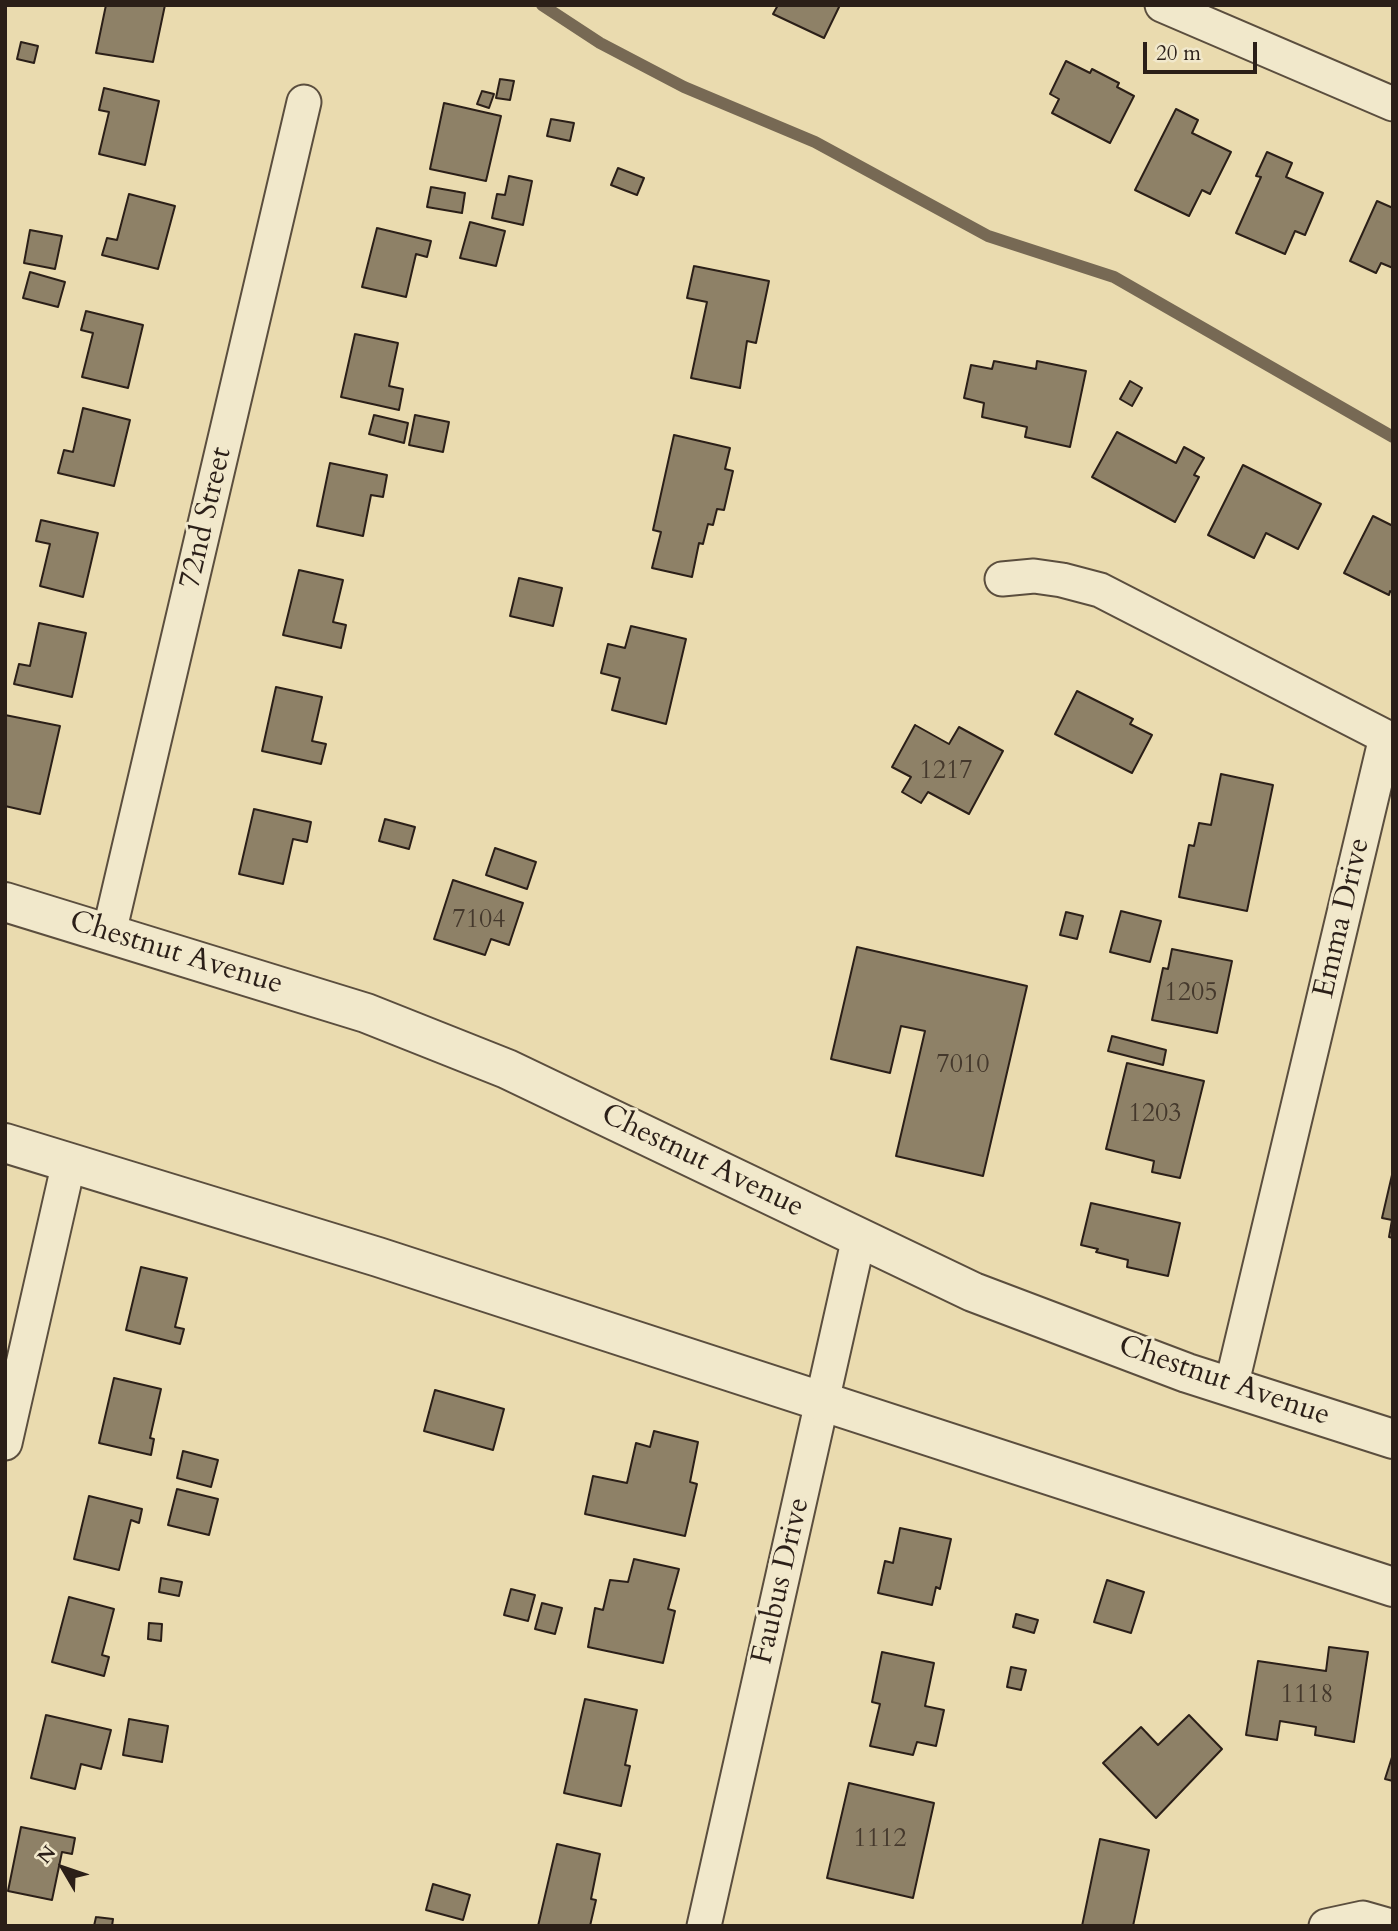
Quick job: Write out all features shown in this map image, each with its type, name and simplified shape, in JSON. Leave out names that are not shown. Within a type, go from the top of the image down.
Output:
[{"type":"street","points":[[1162,5],[1393,104]]},
{"type":"street","name":"72nd Street","points":[[109,933],[304,102]]},
{"type":"street","name":"Emma Drive","points":[[1002,579],[1034,576],[1062,579],[1100,590],[1387,737],[1231,1387]]},
{"type":"street","name":"Chestnut Avenue","points":[[5,902],[366,1013],[507,1069],[973,1292],[1231,1387],[1393,1439]]},
{"type":"street","points":[[5,1143],[378,1257],[1393,1587]]},
{"type":"street","points":[[5,1443],[69,1162]]},
{"type":"street","name":"Faubus Drive","points":[[704,1926],[859,1237]]},
{"type":"street","points":[[1326,1926],[1363,1918],[1391,1926]]},
{"type":"building","points":[[106,5],[165,5],[153,62],[96,53]]},
{"type":"building","points":[[778,5],[840,5],[824,38],[773,14]]},
{"type":"building","points":[[21,42],[38,46],[34,63],[17,59]]},
{"type":"building","points":[[1066,61],[1090,73],[1092,69],[1119,83],[1117,87],[1134,96],[1110,143],[1052,113],[1059,99],[1050,94]]},
{"type":"building","points":[[500,79],[514,81],[510,100],[496,98]]},
{"type":"building","points":[[104,88],[159,101],[145,165],[99,154],[109,112],[99,110]]},
{"type":"building","points":[[482,91],[494,94],[489,108],[477,104]]},
{"type":"building","points":[[444,103],[501,116],[486,181],[430,169]]},
{"type":"building","points":[[1176,109],[1198,120],[1192,133],[1231,152],[1210,194],[1202,190],[1189,216],[1135,190]]},
{"type":"building","points":[[551,119],[574,123],[570,141],[547,136]]},
{"type":"building","points":[[1267,152],[1292,163],[1286,177],[1323,193],[1305,235],[1295,231],[1285,254],[1236,233],[1261,177],[1256,176]]},
{"type":"building","points":[[618,168],[644,178],[637,195],[611,185]]},
{"type":"building","points":[[509,176],[532,181],[523,225],[492,218],[497,194],[505,195]]},
{"type":"building","points":[[431,187],[465,193],[462,213],[427,207]]},
{"type":"building","points":[[129,194],[175,206],[158,269],[102,255],[107,238],[117,240]]},
{"type":"building","points":[[1377,201],[1393,208],[1393,268],[1381,263],[1376,273],[1350,261]]},
{"type":"building","points":[[470,222],[505,231],[496,266],[460,258]]},
{"type":"building","points":[[377,228],[431,241],[427,257],[416,254],[406,297],[362,287]]},
{"type":"building","points":[[30,230],[62,236],[55,269],[24,263]]},
{"type":"building","points":[[694,266],[769,281],[756,343],[747,341],[740,388],[691,378],[707,302],[687,298]]},
{"type":"building","points":[[30,272],[65,282],[58,307],[23,298]]},
{"type":"building","points":[[86,311],[143,325],[128,388],[82,377],[93,333],[81,330]]},
{"type":"building","points":[[355,334],[398,343],[389,386],[403,389],[399,410],[341,397]]},
{"type":"building","points":[[994,361],[1036,369],[1037,361],[1086,371],[1070,447],[1025,437],[1027,427],[982,417],[984,403],[964,398],[971,365],[992,369]]},
{"type":"building","points":[[1130,381],[1142,388],[1132,406],[1120,399]]},
{"type":"building","points":[[83,408],[130,420],[114,486],[58,473],[64,450],[73,452]]},
{"type":"building","points":[[374,415],[408,423],[404,443],[369,434]]},
{"type":"building","points":[[415,415],[449,422],[443,452],[409,445]]},
{"type":"building","points":[[1117,432],[1176,463],[1184,447],[1204,458],[1194,475],[1199,477],[1175,522],[1092,477]]},
{"type":"building","points":[[674,435],[730,448],[725,469],[733,471],[724,510],[717,509],[713,525],[708,524],[703,544],[699,543],[692,577],[652,568],[661,532],[653,530]]},
{"type":"building","points":[[330,463],[387,475],[383,497],[371,495],[363,536],[317,526]]},
{"type":"building","points":[[1243,465],[1321,504],[1298,549],[1266,533],[1254,558],[1208,535]]},
{"type":"building","points":[[1373,516],[1393,526],[1393,593],[1390,591],[1389,595],[1344,573]]},
{"type":"building","points":[[41,520],[98,533],[83,597],[40,586],[50,544],[36,541]]},
{"type":"building","points":[[299,570],[343,580],[333,622],[346,625],[341,648],[283,635]]},
{"type":"building","points":[[519,578],[562,588],[553,626],[510,616]]},
{"type":"building","points":[[39,623],[86,633],[72,697],[14,684],[19,664],[30,666]]},
{"type":"building","points":[[631,626],[686,639],[666,724],[612,710],[620,678],[601,673],[608,644],[625,648]]},
{"type":"building","points":[[276,687],[322,697],[312,741],[326,744],[321,764],[262,751]]},
{"type":"building","points":[[1077,691],[1133,719],[1130,724],[1152,735],[1132,773],[1055,734]]},
{"type":"building","points":[[5,715],[60,726],[40,814],[5,806]]},
{"type":"building","points":[[915,725],[949,744],[959,727],[1003,751],[969,814],[928,792],[921,803],[902,792],[911,777],[892,767]]},
{"type":"building","points":[[1221,774],[1273,785],[1247,911],[1179,897],[1189,845],[1194,846],[1199,823],[1211,825]]},
{"type":"building","points":[[254,809],[311,822],[307,842],[293,839],[283,884],[239,874]]},
{"type":"building","points":[[385,819],[415,827],[409,849],[379,841]]},
{"type":"building","points":[[495,848],[536,862],[527,889],[486,875]]},
{"type":"building","points":[[453,880],[523,903],[509,945],[491,939],[485,955],[434,939]]},
{"type":"building","points":[[1121,911],[1161,921],[1150,962],[1110,952]]},
{"type":"building","points":[[1066,912],[1083,916],[1077,939],[1060,935]]},
{"type":"building","points":[[857,947],[1027,986],[983,1176],[896,1156],[925,1031],[901,1026],[890,1073],[831,1059]]},
{"type":"building","points":[[1172,949],[1232,961],[1217,1033],[1152,1020],[1163,968],[1168,969]]},
{"type":"building","points":[[1112,1036],[1166,1050],[1163,1065],[1108,1051]]},
{"type":"building","points":[[1127,1063],[1204,1081],[1180,1178],[1152,1172],[1154,1161],[1106,1149]]},
{"type":"building","points":[[1392,1175],[1393,1238],[1389,1237],[1392,1220],[1382,1218]]},
{"type":"building","points":[[1091,1203],[1180,1223],[1168,1276],[1127,1267],[1128,1260],[1096,1252],[1098,1249],[1081,1245]]},
{"type":"building","points":[[141,1267],[187,1278],[175,1327],[184,1329],[180,1344],[126,1330]]},
{"type":"building","points":[[114,1378],[161,1389],[150,1438],[154,1439],[151,1455],[99,1443]]},
{"type":"building","points":[[435,1390],[504,1409],[493,1450],[424,1431]]},
{"type":"building","points":[[654,1431],[698,1442],[690,1482],[697,1484],[685,1536],[585,1514],[593,1476],[627,1483],[636,1443],[650,1447]]},
{"type":"building","points":[[183,1451],[218,1460],[211,1487],[177,1478]]},
{"type":"building","points":[[177,1489],[218,1499],[209,1535],[168,1525]]},
{"type":"building","points":[[89,1496],[142,1509],[139,1523],[131,1520],[119,1570],[74,1559]]},
{"type":"building","points":[[900,1528],[951,1539],[940,1589],[936,1587],[932,1605],[878,1593],[885,1561],[893,1563]]},
{"type":"building","points":[[634,1559],[679,1569],[668,1609],[675,1611],[663,1663],[588,1647],[595,1608],[603,1610],[610,1580],[628,1582]]},
{"type":"building","points":[[161,1578],[182,1582],[179,1596],[159,1592]]},
{"type":"building","points":[[1107,1580],[1144,1592],[1131,1633],[1094,1622]]},
{"type":"building","points":[[511,1589],[535,1595],[528,1621],[504,1615]]},
{"type":"building","points":[[69,1597],[114,1609],[102,1655],[109,1657],[104,1676],[52,1662]]},
{"type":"building","points":[[542,1603],[562,1608],[555,1634],[535,1629]]},
{"type":"building","points":[[1016,1614],[1038,1620],[1034,1633],[1013,1627]]},
{"type":"building","points":[[149,1623],[162,1624],[161,1641],[148,1639]]},
{"type":"building","points":[[1329,1647],[1368,1652],[1354,1742],[1315,1735],[1316,1727],[1280,1721],[1277,1740],[1246,1735],[1258,1661],[1326,1671]]},
{"type":"building","points":[[882,1652],[934,1663],[925,1706],[944,1710],[936,1746],[917,1742],[913,1755],[870,1746],[880,1704],[872,1702]]},
{"type":"building","points":[[1011,1667],[1026,1670],[1021,1690],[1007,1687]]},
{"type":"building","points":[[585,1699],[637,1710],[625,1765],[630,1766],[621,1806],[564,1793]]},
{"type":"building","points":[[46,1715],[111,1730],[101,1769],[81,1764],[75,1789],[31,1778]]},
{"type":"building","points":[[1189,1715],[1222,1749],[1156,1818],[1103,1763],[1141,1727],[1158,1745]]},
{"type":"building","points":[[129,1719],[168,1726],[162,1762],[123,1755]]},
{"type":"building","points":[[1393,1754],[1393,1781],[1385,1779]]},
{"type":"building","points":[[849,1783],[934,1803],[913,1898],[827,1878]]},
{"type":"building","points":[[21,1827],[75,1838],[72,1854],[62,1852],[52,1900],[8,1891]]},
{"type":"building","points":[[1100,1839],[1149,1850],[1133,1926],[1082,1926]]},
{"type":"building","points":[[557,1844],[600,1854],[591,1899],[596,1900],[590,1926],[538,1926]]},
{"type":"building","points":[[433,1884],[470,1895],[463,1920],[426,1910]]},
{"type":"building","points":[[96,1917],[113,1919],[112,1926],[94,1926]]},
{"type":"waterway","points":[[542,5],[600,43],[684,87],[815,142],[988,236],[1114,277],[1393,437]]}]
